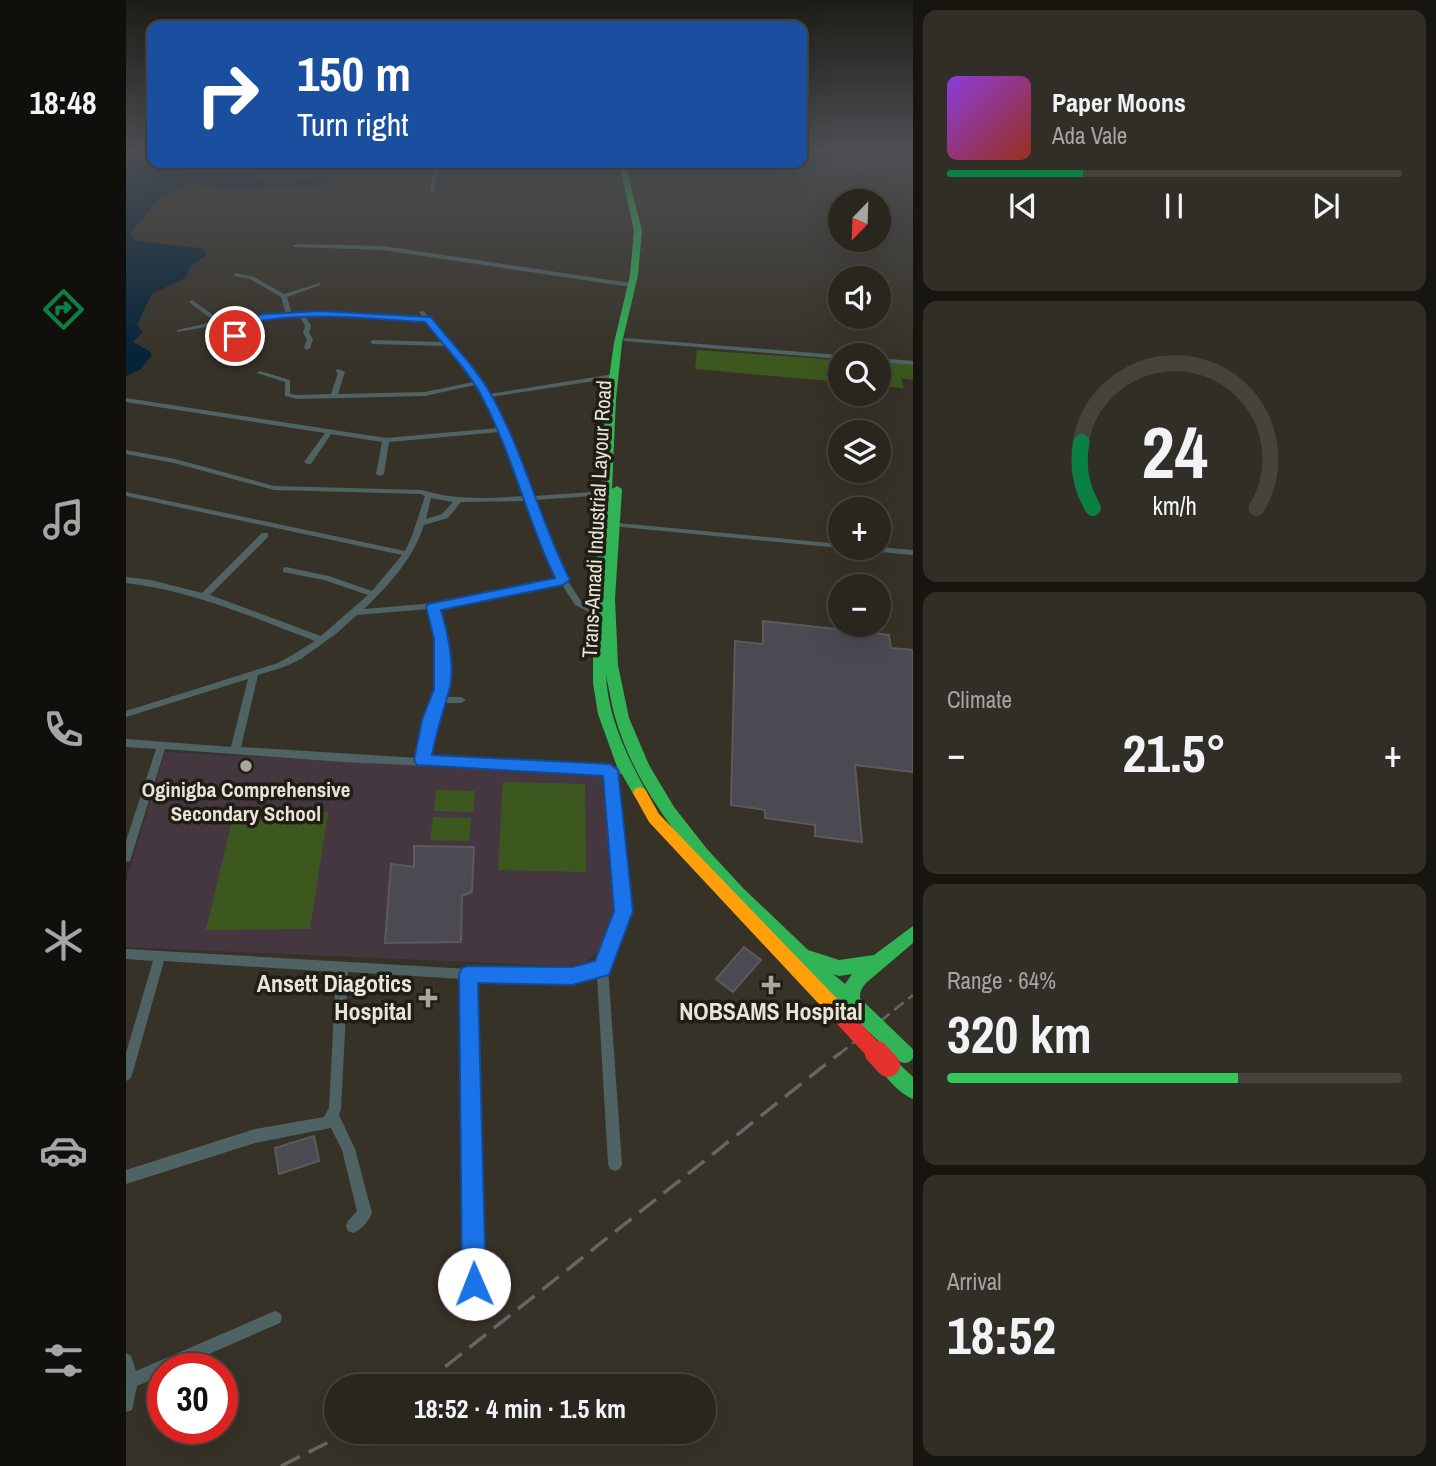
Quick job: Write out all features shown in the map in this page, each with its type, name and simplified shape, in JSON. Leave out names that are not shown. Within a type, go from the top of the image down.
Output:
[{"type":"main road","name":"Trans-Amadi Industrial Layour Road","points":[[641,222],[614,376],[607,493],[610,524],[610,664],[618,708],[647,783],[675,824],[909,1057]]},
{"type":"main road","name":"Trans-Amadi Industrial Layour Road","points":[[641,222],[643,268],[626,340],[600,614],[599,671],[605,715],[618,771],[677,845],[913,1090]]},
{"type":"main road","points":[[852,1002],[853,985],[875,963],[913,933]]},
{"type":"main road","points":[[806,957],[839,968],[875,963]]},
{"type":"street","points":[[296,246],[355,246],[399,250],[631,285]]},
{"type":"street","points":[[236,275],[251,278],[285,296],[317,284]]},
{"type":"street","points":[[285,296],[289,314]]},
{"type":"street","points":[[192,302],[211,316],[226,321],[241,322],[289,314],[428,319]]},
{"type":"street","points":[[422,312],[487,396],[531,496],[547,548],[563,580],[578,603],[600,614]]},
{"type":"street","points":[[302,314],[310,339],[307,348]]},
{"type":"street","points":[[179,331],[226,321]]},
{"type":"street","points":[[223,351],[241,322]]},
{"type":"street","points":[[626,340],[828,356]]},
{"type":"street","points":[[373,342],[447,344]]},
{"type":"street","points":[[891,361],[913,363]]},
{"type":"street","points":[[334,395],[342,372],[338,371]]},
{"type":"street","points":[[260,373],[288,381],[286,394],[290,396],[425,394],[477,383]]},
{"type":"street","points":[[487,396],[614,376]]},
{"type":"street","points":[[126,400],[386,440],[502,430]]},
{"type":"street","points":[[308,462],[329,432]]},
{"type":"street","points":[[380,474],[386,440]]},
{"type":"street","points":[[126,452],[168,459],[274,488],[416,492],[428,497],[458,501],[607,493]]},
{"type":"street","points":[[126,494],[405,554]]},
{"type":"street","points":[[126,714],[290,662],[353,613],[391,577],[411,548],[428,497]]},
{"type":"street","points":[[421,523],[445,516],[458,501]]},
{"type":"street","points":[[610,524],[828,545]]},
{"type":"street","points":[[203,597],[265,535]]},
{"type":"street","points":[[891,551],[913,553]]},
{"type":"street","points":[[286,570],[326,578],[374,594]]},
{"type":"street","points":[[126,580],[152,583],[203,597],[320,639]]},
{"type":"street","points":[[353,613],[433,607],[563,580]]},
{"type":"street","points":[[423,760],[436,700],[442,689],[441,631],[433,607]]},
{"type":"street","points":[[235,751],[254,674]]},
{"type":"street","points":[[436,700],[461,700]]},
{"type":"street","points":[[126,743],[618,771],[624,904],[618,929],[602,968],[615,1164]]},
{"type":"street","points":[[126,858],[161,747]]},
{"type":"street","points":[[126,954],[468,974],[572,976],[602,968]]},
{"type":"street","points":[[126,1075],[160,956]]},
{"type":"street","points":[[126,1177],[255,1136],[328,1123],[332,1117],[342,968]]},
{"type":"street","points":[[468,974],[474,1284]]},
{"type":"street","points":[[332,1117],[348,1149],[365,1213],[354,1226]]},
{"type":"street","points":[[130,1381],[275,1318]]},
{"type":"street","points":[[126,1361],[130,1381],[126,1404]]},
{"type":"shaded area","points":[[165,752],[601,775],[616,888],[615,911],[609,932],[596,954],[584,963],[564,966],[126,947],[126,882]]},
{"type":"green space","points":[[697,350],[828,359],[828,381],[695,369]]},
{"type":"green space","points":[[891,363],[913,365],[913,380],[901,378],[904,388],[891,387]]},
{"type":"green space","points":[[503,782],[585,784],[586,872],[498,870]]},
{"type":"green space","points":[[436,790],[475,791],[473,812],[434,811]]},
{"type":"green space","points":[[234,812],[328,812],[310,929],[206,930]]},
{"type":"green space","points":[[433,817],[471,818],[469,841],[430,840]]},
{"type":"water","points":[[126,220],[141,220],[131,232],[137,241],[204,249],[206,255],[189,268],[187,277],[152,294],[137,325],[143,332],[133,342],[151,352],[151,356],[141,369],[126,376]]},
{"type":"building","points":[[763,621],[828,628],[828,637],[889,637],[891,648],[913,650],[913,772],[855,765],[862,842],[815,836],[815,825],[765,818],[765,810],[731,805],[735,641],[763,644]]},
{"type":"building","points":[[414,846],[474,847],[472,892],[462,896],[461,942],[385,943],[391,864],[414,867]]},
{"type":"building","points":[[744,947],[761,960],[733,992],[716,979]]},
{"type":"building","points":[[314,1136],[319,1161],[279,1174],[275,1148]]},
{"type":"railway","points":[[838,1055],[913,995]]},
{"type":"railway","points":[[436,1374],[840,1053]]},
{"type":"railway","points":[[281,1466],[325,1444]]},
{"type":"traffic: fast","points":[[636,220],[638,231],[634,275],[618,343],[611,399],[599,626],[600,683],[605,714],[623,764],[640,793]]},
{"type":"traffic: fast","points":[[617,489],[609,599],[609,643],[622,718],[642,766],[669,811],[701,853],[737,893],[853,1004]]},
{"type":"traffic: fast","points":[[850,1000],[853,985],[860,977],[913,933]]},
{"type":"traffic: fast","points":[[806,957],[839,968],[874,963]]},
{"type":"traffic: fast","points":[[853,1004],[905,1054]]},
{"type":"traffic: fast","points":[[888,1065],[913,1090]]},
{"type":"traffic: slow","points":[[640,793],[654,818],[839,1013]]},
{"type":"traffic: jam","points":[[839,1013],[888,1065]]},
{"type":"place","name":"Oginigba Comprehensive Secondary School","points":[[246,766]]},
{"type":"place","name":"NOBSAMS Hospital","points":[[771,985]]},
{"type":"place","name":"Ansett Diagotics Hospital","points":[[428,998]]},
{"type":"route","points":[[235,336],[241,322],[289,314],[428,319],[487,396],[522,473],[547,548],[563,580],[433,607],[442,639],[442,689],[430,720],[423,760],[610,770],[623,877],[623,911],[602,968],[572,976],[468,974],[474,1284]]}]
